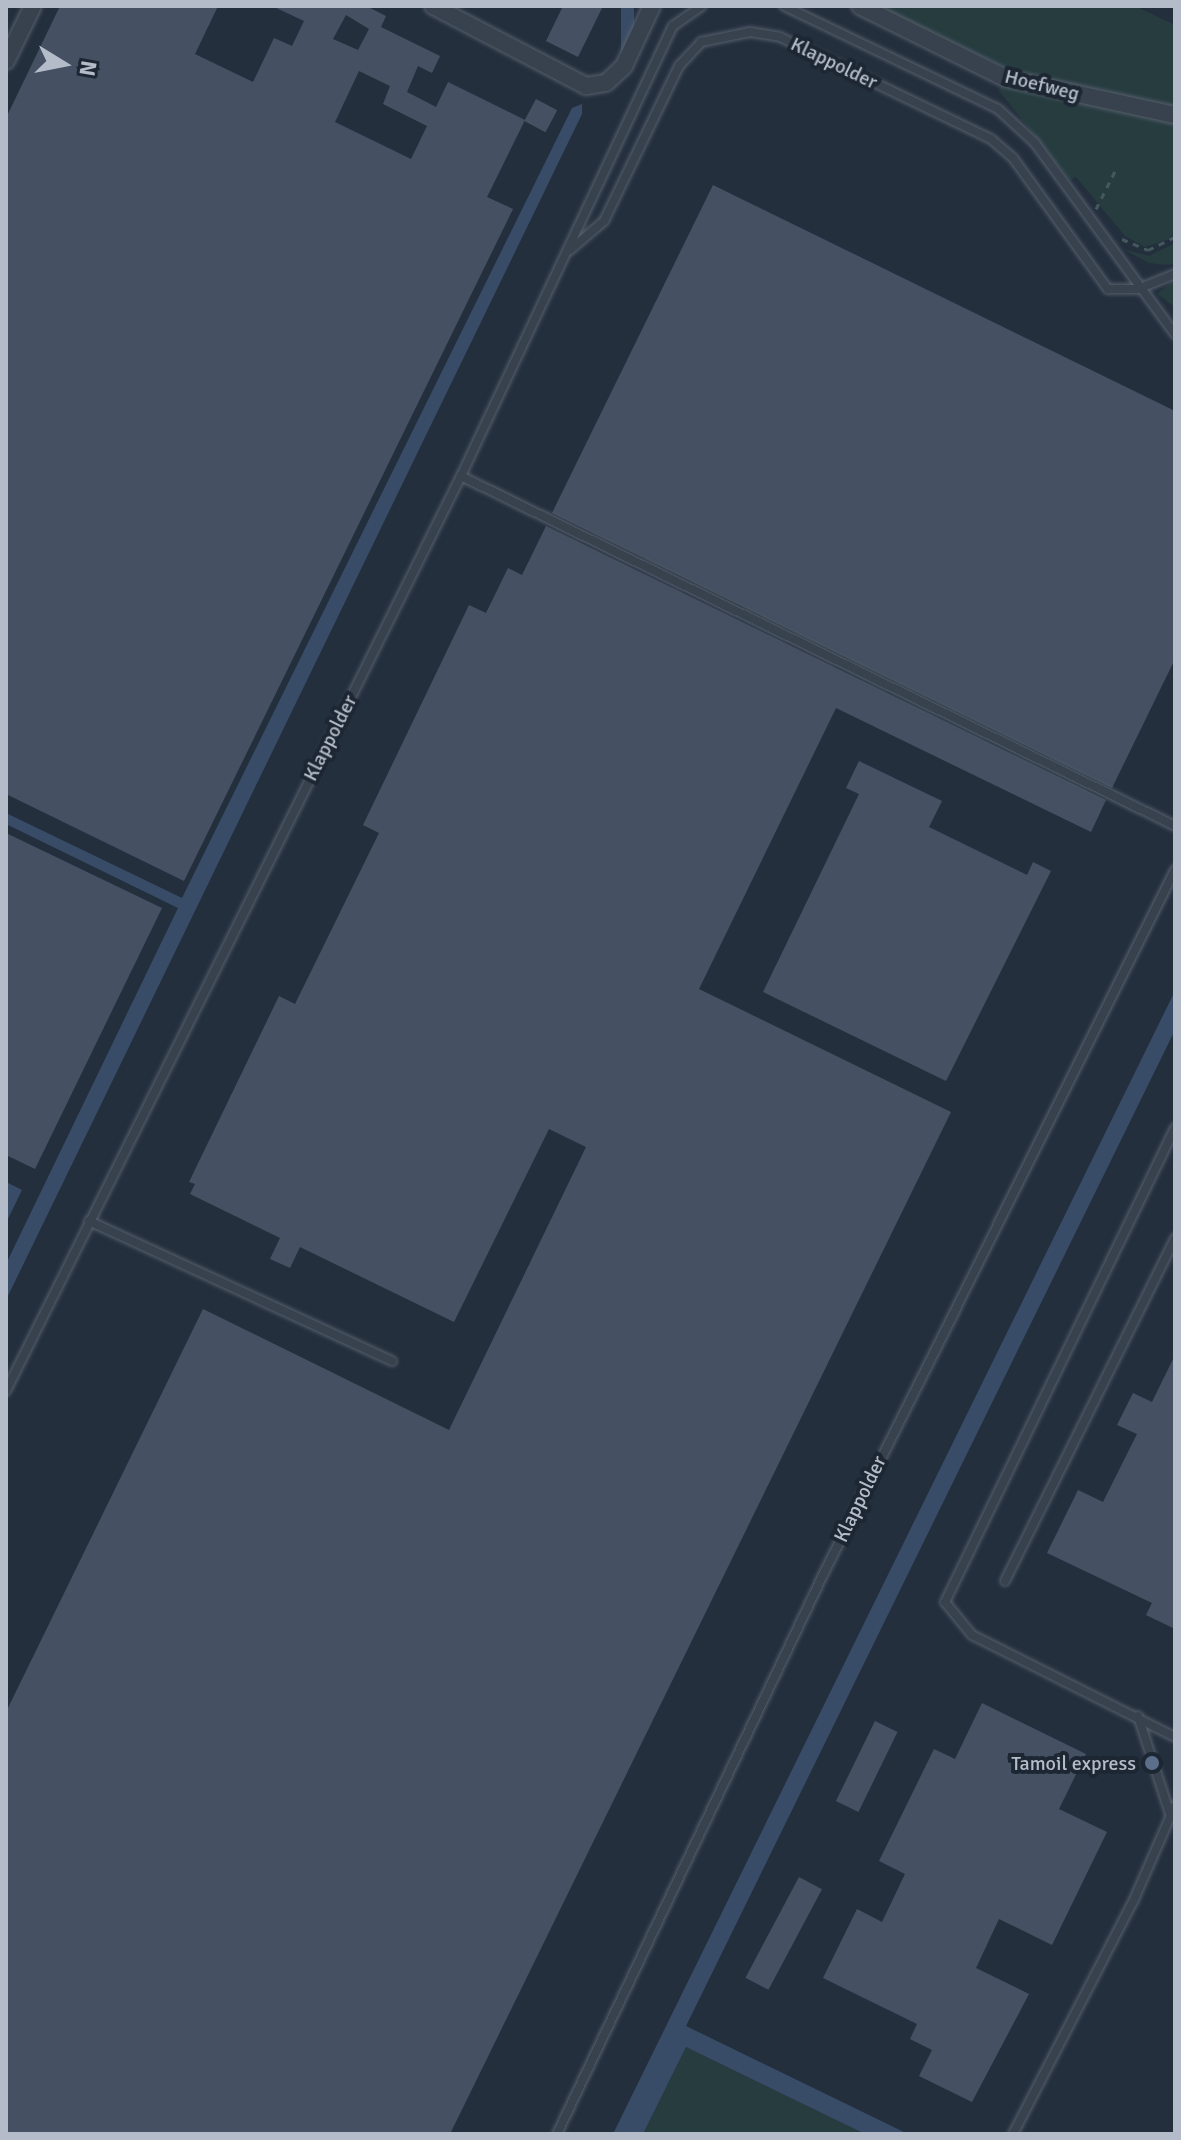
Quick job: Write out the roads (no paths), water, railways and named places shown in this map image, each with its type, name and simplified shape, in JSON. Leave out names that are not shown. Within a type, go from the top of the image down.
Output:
[{"type":"street","points":[[6,61],[33,6]]},
{"type":"street","points":[[433,6],[586,86],[606,83],[624,66],[652,6]]},
{"type":"street","name":"Hoefweg","points":[[870,8],[1005,78],[1175,115]]},
{"type":"lane","name":"Klappolder","points":[[6,1391],[461,476],[673,26],[702,6]]},
{"type":"lane","name":"Klappolder","points":[[784,6],[998,109],[1035,143],[1138,289],[1175,334]]},
{"type":"lane","name":"Klappolder","points":[[566,253],[604,221],[679,66],[701,42],[750,32],[780,37],[991,139],[1013,158],[1108,289],[1138,289]]},
{"type":"lane","points":[[1138,289],[1175,274]]},
{"type":"lane","points":[[461,476],[1175,826]]},
{"type":"lane","name":"Klappolder","points":[[557,2134],[829,1561],[1175,870]]},
{"type":"lane","points":[[1175,1128],[945,1602],[972,1635],[1175,1737]]},
{"type":"lane","points":[[89,1221],[392,1361]]},
{"type":"lane","points":[[1005,1581],[1175,1238]]},
{"type":"lane","points":[[1013,2134],[1133,1902],[1173,1811],[1138,1716]]},
{"type":"water","points":[[621,6],[634,6],[634,61],[621,61]]},
{"type":"water","points":[[582,104],[582,114],[6,1300],[6,1264],[178,908],[6,824],[6,813],[182,898],[572,108]]},
{"type":"water","points":[[1175,991],[1175,1030],[686,2026],[908,2134],[865,2134],[686,2047],[643,2134],[613,2134]]},
{"type":"water","points":[[6,1182],[22,1190],[6,1223]]},
{"type":"place","name":"Tamoil express","points":[[1152,1763]]}]
